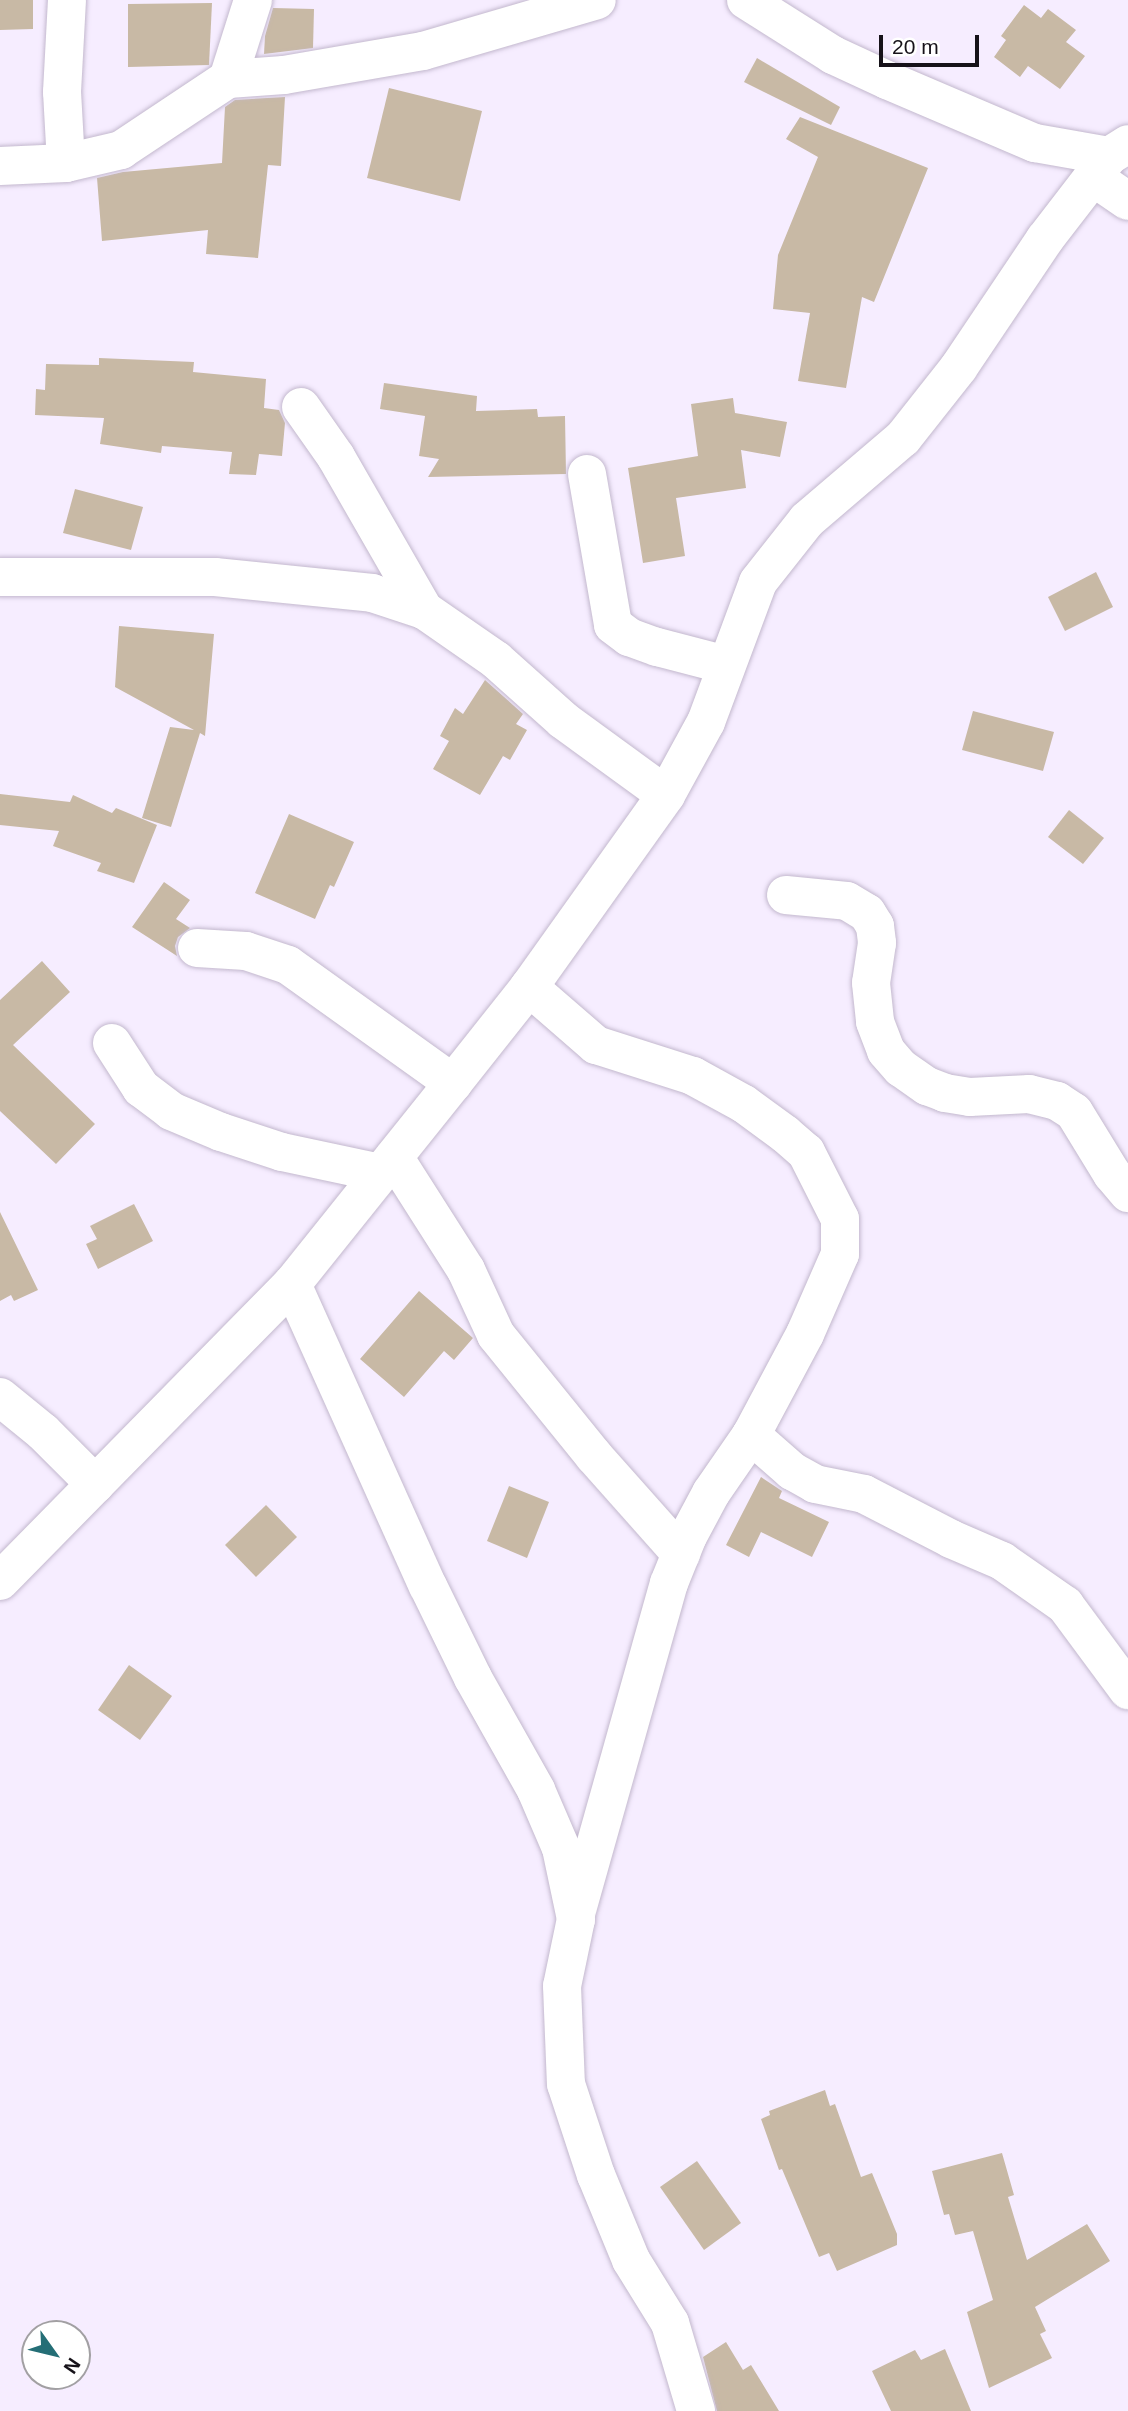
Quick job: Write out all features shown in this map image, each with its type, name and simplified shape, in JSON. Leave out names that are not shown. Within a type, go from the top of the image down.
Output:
[{"type":"street","points":[[66,163],[62,92],[67,0]]},
{"type":"street","points":[[228,79],[254,0]]},
{"type":"street","points":[[0,166],[66,163],[121,149],[228,79],[284,75],[423,51],[597,0]]},
{"type":"street","points":[[746,0],[833,55],[887,80],[1035,143],[1110,159]]},
{"type":"street","points":[[1110,159],[1128,201]]},
{"type":"street","points":[[0,1581],[292,1284],[529,987],[666,796],[706,722],[758,582],[807,520],[903,438],[959,367],[1045,239],[1110,159]]},
{"type":"street","points":[[301,407],[337,457],[424,610]]},
{"type":"street","points":[[587,474],[613,625],[629,637],[657,647],[726,665]]},
{"type":"street","points":[[0,577],[215,576],[372,593],[424,610],[496,660],[563,720],[666,796]]},
{"type":"street","points":[[786,895],[847,901],[867,914],[875,926],[877,943],[871,983],[875,1022],[886,1051],[901,1068],[927,1086],[945,1093],[970,1097],[1029,1094],[1056,1101],[1074,1112],[1112,1174],[1128,1193]]},
{"type":"street","points":[[197,948],[246,951],[288,965],[453,1083]]},
{"type":"street","points":[[529,987],[596,1045],[693,1076],[744,1104],[806,1152],[840,1219],[840,1254],[805,1334],[751,1435],[711,1493],[681,1554],[652,1642],[576,1919],[562,1986],[566,2084],[596,2175],[631,2260],[670,2323],[696,2411]]},
{"type":"street","points":[[112,1042],[141,1088],[171,1111],[221,1132],[282,1152],[388,1165],[466,1270],[496,1335],[558,1415],[681,1554]]},
{"type":"street","points":[[292,1284],[428,1586],[473,1678],[536,1790],[561,1848],[576,1919]]},
{"type":"street","points":[[0,1397],[43,1432],[95,1484]]},
{"type":"street","points":[[751,1435],[792,1471],[815,1484],[864,1494],[951,1539],[1002,1561],[1065,1605],[1128,1689]]},
{"type":"building","points":[[0,0],[33,0],[33,29],[0,30]]},
{"type":"building","points":[[212,3],[209,65],[128,67],[128,4]]},
{"type":"building","points":[[1024,5],[1041,18],[1048,9],[1076,30],[1066,42],[1085,56],[1060,89],[1028,66],[1020,77],[994,57],[1006,40],[1001,36]]},
{"type":"building","points":[[273,8],[314,9],[313,48],[264,54],[265,36]]},
{"type":"building","points":[[757,58],[840,107],[831,125],[744,82]]},
{"type":"building","points":[[389,88],[482,111],[460,201],[367,178]]},
{"type":"building","points":[[285,97],[281,166],[268,165],[258,258],[206,254],[208,230],[102,241],[97,178],[123,172],[222,163],[225,107],[235,100]]},
{"type":"building","points":[[800,117],[928,168],[874,302],[862,297],[846,388],[798,381],[810,313],[773,309],[778,255],[818,157],[786,139]]},
{"type":"building","points":[[99,358],[194,362],[193,372],[266,379],[264,408],[279,410],[285,423],[282,456],[259,454],[256,475],[229,474],[232,452],[162,446],[161,453],[100,444],[104,418],[35,415],[36,389],[45,390],[46,364],[99,365]]},
{"type":"building","points":[[384,383],[477,396],[476,411],[537,409],[538,417],[565,416],[566,474],[428,477],[439,459],[419,456],[425,416],[380,409]]},
{"type":"building","points":[[733,398],[735,413],[787,422],[780,457],[741,450],[746,488],[676,498],[685,556],[643,563],[628,468],[698,456],[691,404]]},
{"type":"building","points":[[75,489],[143,507],[131,550],[63,533]]},
{"type":"building","points":[[1096,572],[1113,607],[1065,631],[1048,597]]},
{"type":"building","points":[[119,626],[214,634],[205,736],[200,733],[171,827],[142,818],[170,727],[194,730],[115,687]]},
{"type":"building","points":[[485,680],[523,714],[516,724],[527,730],[510,760],[503,756],[480,795],[433,769],[449,741],[440,736],[455,708],[463,714]]},
{"type":"building","points":[[973,711],[1054,732],[1043,771],[962,750]]},
{"type":"building","points":[[0,794],[70,802],[73,795],[112,813],[116,808],[157,825],[134,883],[97,871],[101,863],[53,846],[59,831],[0,825]]},
{"type":"building","points":[[1069,810],[1104,838],[1083,864],[1048,837]]},
{"type":"building","points":[[289,814],[354,842],[334,887],[330,885],[315,919],[255,893]]},
{"type":"building","points":[[164,882],[190,900],[176,919],[190,928],[178,937],[175,946],[177,956],[132,927]]},
{"type":"building","points":[[42,961],[70,992],[13,1045],[95,1124],[56,1164],[0,1111],[0,1000]]},
{"type":"building","points":[[134,1204],[153,1241],[98,1269],[86,1244],[97,1239],[90,1226]]},
{"type":"building","points":[[0,1212],[38,1290],[14,1301],[11,1295],[0,1301]]},
{"type":"building","points":[[419,1291],[473,1338],[454,1360],[444,1351],[404,1397],[360,1359]]},
{"type":"building","points":[[761,1477],[782,1491],[779,1498],[829,1522],[812,1557],[761,1532],[749,1557],[726,1545]]},
{"type":"building","points":[[509,1486],[549,1502],[527,1558],[487,1541]]},
{"type":"building","points":[[266,1505],[297,1537],[256,1577],[225,1545]]},
{"type":"building","points":[[129,1665],[172,1696],[140,1740],[98,1710]]},
{"type":"building","points":[[825,2090],[830,2106],[835,2104],[861,2177],[872,2173],[897,2234],[897,2245],[837,2271],[829,2253],[819,2257],[782,2169],[779,2170],[761,2119],[770,2115],[769,2111]]},
{"type":"building","points":[[1002,2153],[1014,2195],[1008,2197],[1027,2260],[1087,2224],[1110,2261],[1035,2307],[1046,2331],[1040,2334],[1052,2358],[989,2388],[967,2312],[993,2300],[973,2231],[955,2235],[949,2214],[944,2215],[932,2171]]},
{"type":"building","points":[[697,2161],[741,2223],[704,2250],[660,2187]]},
{"type":"building","points":[[726,2342],[743,2370],[751,2365],[779,2411],[717,2411],[703,2357]]},
{"type":"building","points":[[945,2349],[971,2411],[891,2411],[872,2371],[915,2350],[921,2360]]}]
